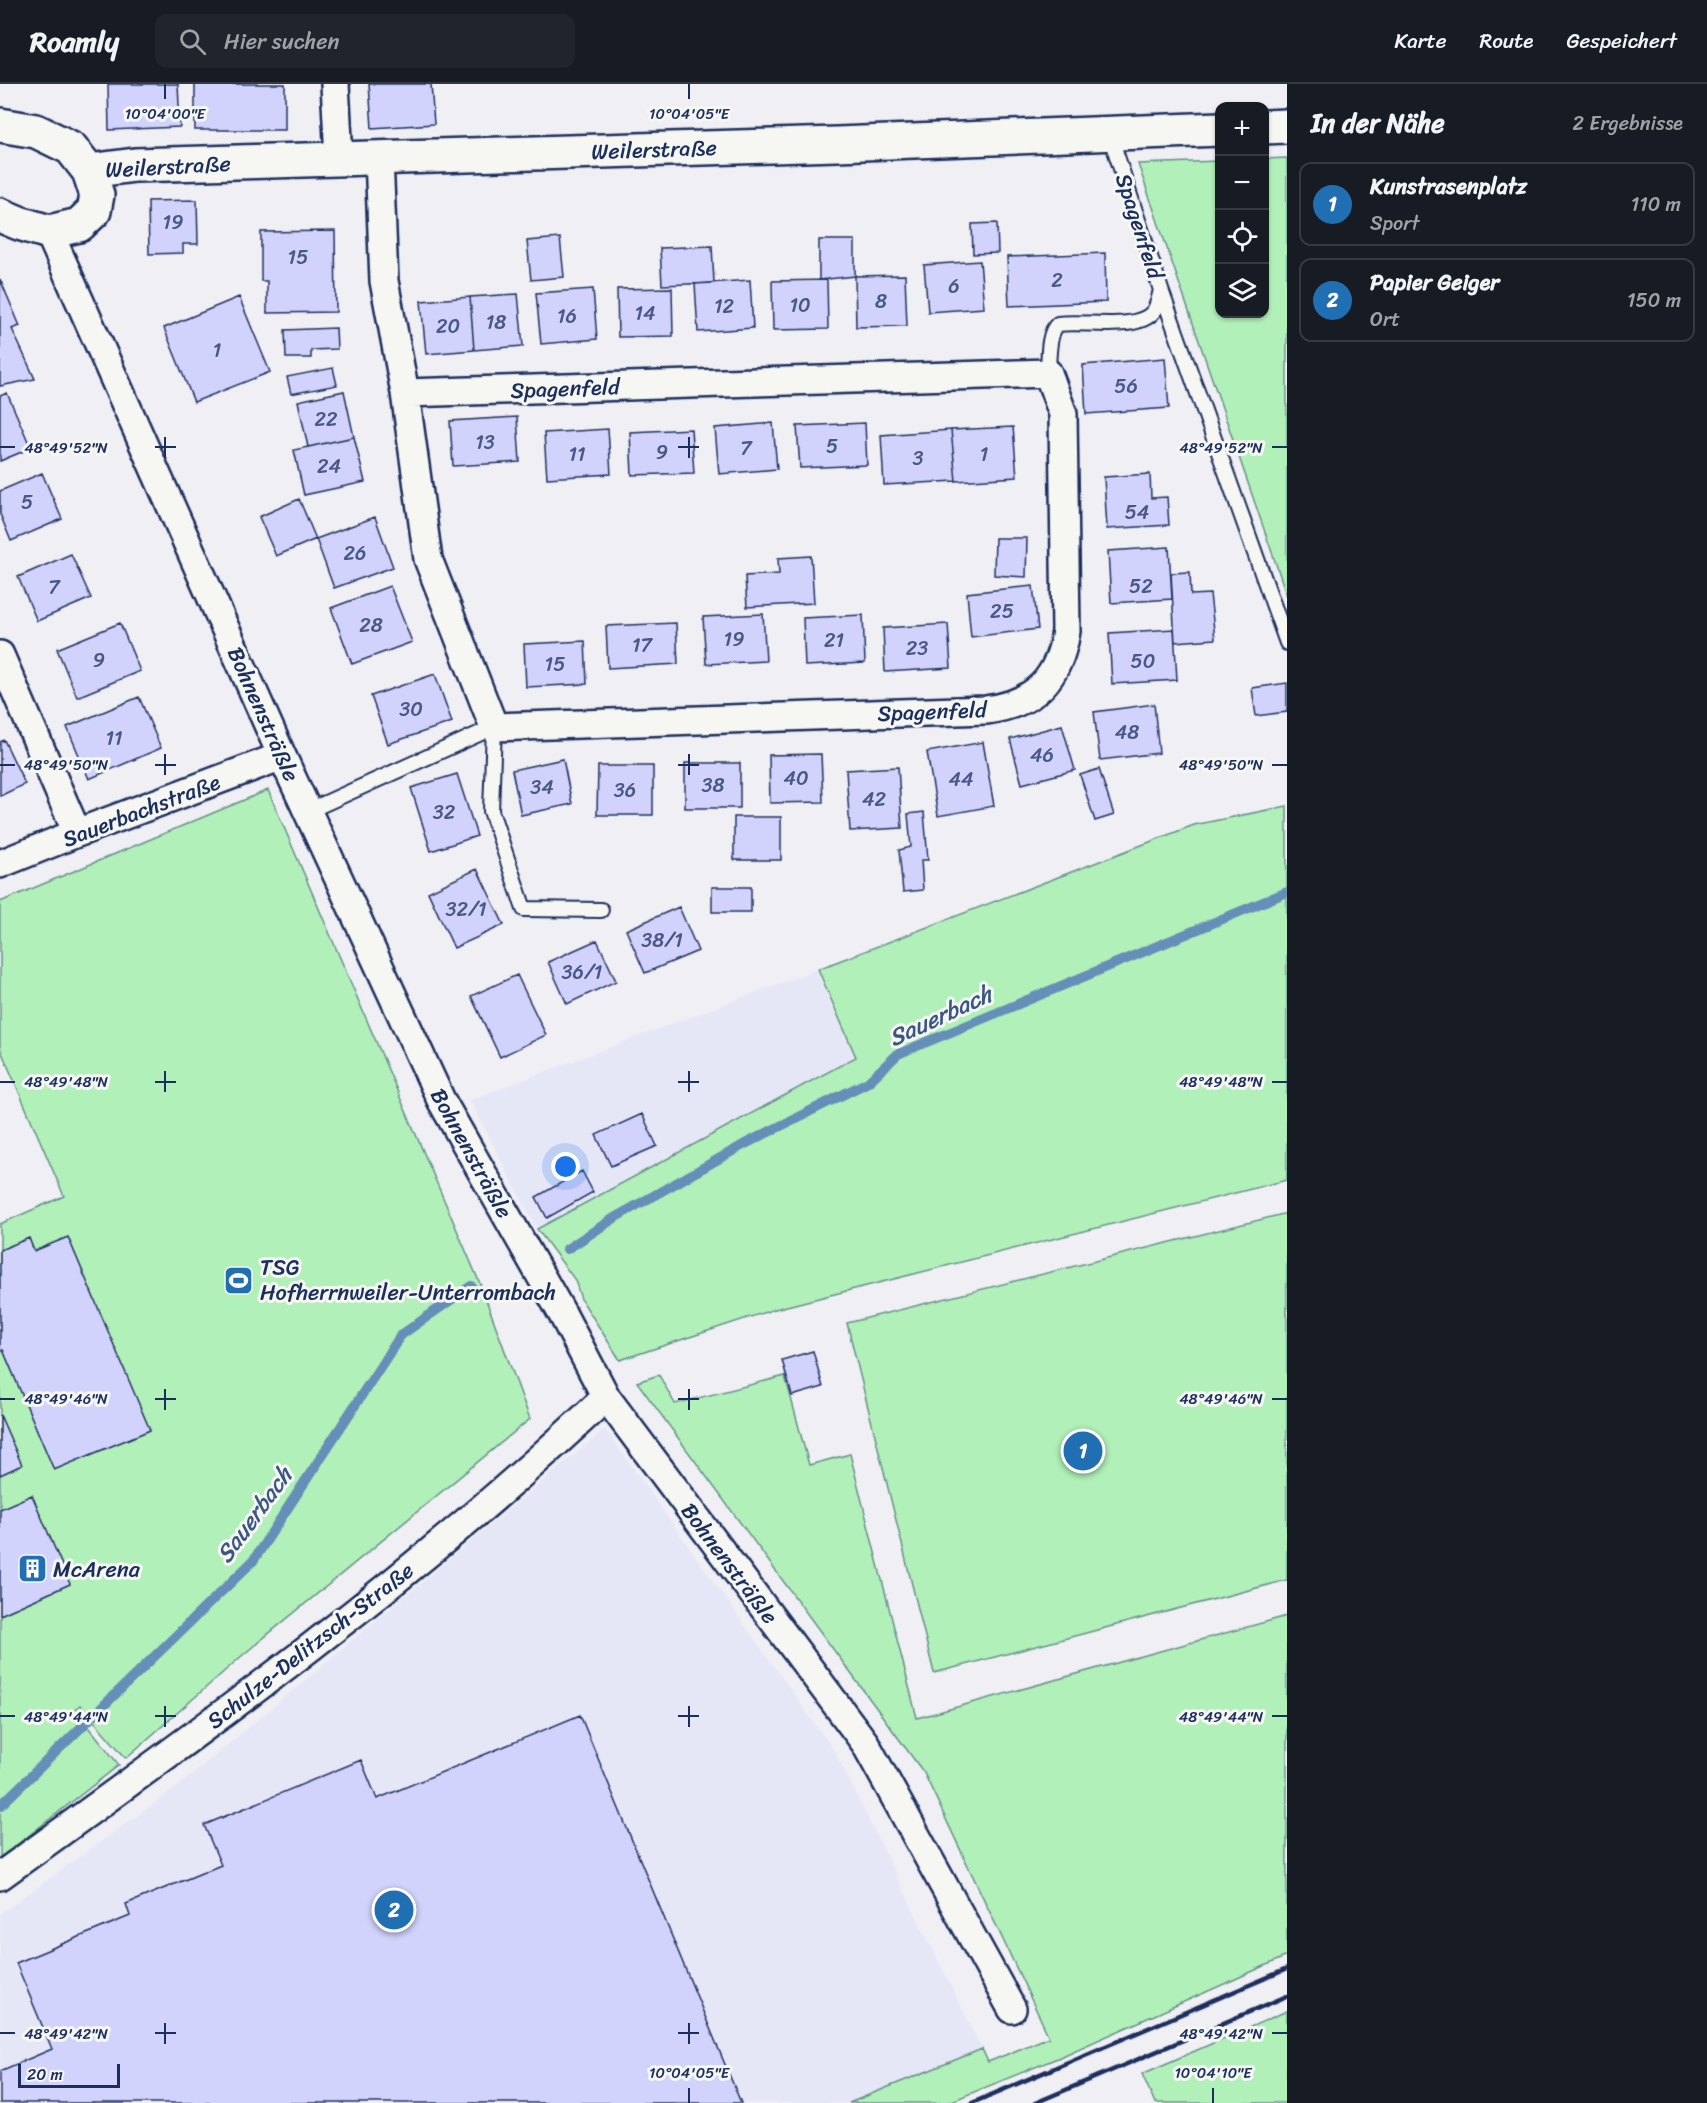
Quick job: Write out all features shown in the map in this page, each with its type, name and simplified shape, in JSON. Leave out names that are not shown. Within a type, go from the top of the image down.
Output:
[{"type":"street","points":[[335,84],[339,158]]},
{"type":"street","name":"Weilerstraße","points":[[0,125],[36,131],[70,148],[89,171],[97,195],[94,211],[79,225],[49,232],[0,215]]},
{"type":"street","points":[[1269,127],[1287,126]]},
{"type":"street","name":"Weilerstraße","points":[[89,171],[135,165],[1110,135],[1215,129]]},
{"type":"street","points":[[379,158],[384,281],[405,393],[428,559],[494,727]]},
{"type":"street","name":"Bohnensträßle","points":[[49,232],[282,756],[441,1100],[563,1315],[606,1397],[865,1743],[1012,2008]]},
{"type":"street","name":"Spagenfeld","points":[[405,393],[1048,373],[1064,414],[1066,631],[1064,650],[1045,684],[1030,696],[1016,703],[986,710],[494,727]]},
{"type":"street","points":[[0,655],[77,833]]},
{"type":"street","name":"Sauerbachstraße","points":[[0,864],[282,756]]},
{"type":"street","name":"Schulze-Delitzsch-Straße","points":[[0,1876],[138,1777],[373,1599],[535,1464],[606,1397]]},
{"type":"lane","name":"Spagenfeld","points":[[1048,373],[1054,328],[1058,324],[1132,322],[1145,318],[1153,312],[1161,290],[1110,135]]},
{"type":"lane","points":[[1161,290],[1287,643]]},
{"type":"lane","name":"Spagenfeld","points":[[308,811],[494,727]]},
{"type":"lane","points":[[494,727],[491,811],[524,909],[601,910]]},
{"type":"shaded area","points":[[818,969],[856,1057],[537,1229],[470,1100]]},
{"type":"shaded area","points":[[605,1429],[835,1752],[982,2049],[849,2103],[0,2103],[0,1914],[176,1788]]},
{"type":"green space","points":[[1287,158],[1287,596],[1138,164],[1215,161],[1215,318],[1269,318],[1269,159]]},
{"type":"green space","name":"TSG Hofherrnweiler-Unterrombach","points":[[268,790],[481,1286],[530,1419],[244,1654],[126,1758],[80,1705],[75,1709],[119,1765],[0,1858],[0,1224],[64,1196],[0,1048],[0,902]]},
{"type":"green space","points":[[1287,806],[1287,1180],[775,1309],[620,1360],[581,1299],[575,1280],[537,1229],[856,1057],[818,969],[1194,825]]},
{"type":"green space","points":[[1287,1213],[1287,1580],[934,1673],[847,1323]]},
{"type":"green space","points":[[659,1375],[675,1404],[785,1376],[809,1465],[850,1454],[917,1718],[1287,1616],[1287,1956],[1060,2057],[947,2103],[849,2103],[982,2049],[988,2062],[1049,2037],[924,1773],[637,1382]]},
{"type":"green space","points":[[1287,2011],[1287,2103],[1155,2103],[1142,2074]]},
{"type":"building","points":[[108,84],[178,84],[180,127],[109,130]]},
{"type":"building","points":[[195,84],[285,84],[285,130],[195,130]]},
{"type":"building","points":[[369,84],[431,84],[434,124],[372,128]]},
{"type":"building","points":[[197,200],[198,244],[183,244],[183,253],[149,254],[148,201]]},
{"type":"building","points":[[997,223],[998,253],[973,254],[972,224]]},
{"type":"building","points":[[335,231],[336,312],[267,313],[267,281],[261,281],[261,232]]},
{"type":"building","points":[[560,238],[564,277],[531,280],[527,241]]},
{"type":"building","points":[[819,240],[855,240],[855,276],[819,280]]},
{"type":"building","points":[[712,246],[714,283],[662,285],[660,248]]},
{"type":"building","points":[[1105,253],[1106,302],[1009,306],[1007,257]]},
{"type":"building","points":[[980,261],[984,308],[928,312],[924,265]]},
{"type":"building","points":[[905,275],[907,326],[856,327],[855,276]]},
{"type":"building","points":[[0,279],[20,326],[12,329],[35,379],[0,386]]},
{"type":"building","points":[[750,280],[753,328],[698,332],[695,284]]},
{"type":"building","points":[[827,280],[828,329],[773,330],[772,281]]},
{"type":"building","points":[[672,288],[673,336],[618,337],[617,289]]},
{"type":"building","points":[[593,289],[597,339],[541,344],[536,293]]},
{"type":"building","points":[[518,294],[523,346],[474,350],[470,297]]},
{"type":"building","points":[[239,297],[270,372],[194,402],[164,328]]},
{"type":"building","points":[[470,297],[474,350],[426,354],[421,301]]},
{"type":"building","points":[[336,328],[337,349],[311,350],[311,358],[286,358],[285,330]]},
{"type":"building","points":[[1165,358],[1169,408],[1086,414],[1083,365]]},
{"type":"building","points":[[333,368],[337,385],[291,394],[287,377]]},
{"type":"building","points":[[344,391],[354,437],[308,447],[298,401]]},
{"type":"building","points":[[7,393],[31,448],[0,461],[0,396]]},
{"type":"building","points":[[517,417],[520,462],[453,466],[450,421]]},
{"type":"building","points":[[773,423],[777,469],[719,474],[715,428]]},
{"type":"building","points":[[865,423],[867,465],[800,468],[797,426]]},
{"type":"building","points":[[1013,427],[1017,477],[956,481],[951,430]]},
{"type":"building","points":[[608,429],[611,474],[547,478],[544,433]]},
{"type":"building","points":[[691,429],[694,473],[632,475],[630,432]]},
{"type":"building","points":[[951,430],[956,481],[884,485],[881,435]]},
{"type":"building","points":[[354,437],[365,482],[304,495],[294,450]]},
{"type":"building","points":[[42,473],[62,519],[11,541],[0,514],[0,491]]},
{"type":"building","points":[[1150,474],[1151,498],[1167,497],[1169,525],[1107,529],[1104,477]]},
{"type":"building","points":[[299,499],[316,539],[276,556],[259,517]]},
{"type":"building","points":[[375,517],[393,567],[334,588],[316,539]]},
{"type":"building","points":[[995,538],[1027,538],[1026,577],[994,575]]},
{"type":"building","points":[[1169,547],[1172,599],[1111,603],[1108,551]]},
{"type":"building","points":[[71,554],[91,598],[37,621],[18,577]]},
{"type":"building","points":[[811,556],[814,603],[747,607],[745,576],[779,574],[778,558]]},
{"type":"building","points":[[1190,572],[1191,595],[1210,594],[1215,639],[1175,642],[1171,573]]},
{"type":"building","points":[[390,586],[412,642],[352,664],[331,608]]},
{"type":"building","points":[[1033,586],[1038,629],[971,637],[967,593]]},
{"type":"building","points":[[763,614],[766,661],[706,664],[703,617]]},
{"type":"building","points":[[863,615],[865,663],[805,666],[803,618]]},
{"type":"building","points":[[120,623],[140,671],[77,697],[57,649]]},
{"type":"building","points":[[676,623],[678,664],[608,668],[606,626]]},
{"type":"building","points":[[948,624],[951,668],[885,672],[883,628]]},
{"type":"building","points":[[1174,629],[1177,680],[1112,684],[1109,633]]},
{"type":"building","points":[[585,641],[587,684],[526,687],[524,644]]},
{"type":"building","points":[[435,674],[452,722],[388,744],[371,696]]},
{"type":"building","points":[[1287,683],[1287,712],[1256,716],[1252,688]]},
{"type":"building","points":[[139,697],[161,748],[89,779],[67,727]]},
{"type":"building","points":[[1154,704],[1159,753],[1100,760],[1094,712]]},
{"type":"building","points":[[1062,725],[1075,770],[1022,784],[1010,739]]},
{"type":"building","points":[[4,740],[25,784],[0,796],[0,742]]},
{"type":"building","points":[[983,742],[994,806],[938,816],[927,752]]},
{"type":"building","points":[[821,754],[823,802],[770,803],[769,755]]},
{"type":"building","points":[[563,759],[572,804],[521,815],[512,770]]},
{"type":"building","points":[[685,763],[740,763],[740,808],[685,808]]},
{"type":"building","points":[[598,766],[653,766],[653,815],[597,815]]},
{"type":"building","points":[[898,767],[902,828],[850,831],[846,770]]},
{"type":"building","points":[[1099,769],[1114,815],[1095,821],[1080,775]]},
{"type":"building","points":[[457,774],[477,836],[431,851],[411,788]]},
{"type":"building","points":[[924,812],[928,860],[921,860],[923,890],[903,892],[899,850],[911,847],[908,814]]},
{"type":"building","points":[[734,817],[781,817],[781,860],[734,860]]},
{"type":"building","points":[[477,869],[504,925],[454,948],[428,892]]},
{"type":"building","points":[[712,887],[751,887],[751,912],[712,912]]},
{"type":"building","points":[[679,907],[698,951],[645,973],[626,930]]},
{"type":"building","points":[[597,940],[616,981],[567,1004],[548,962]]},
{"type":"building","points":[[517,975],[546,1035],[500,1057],[471,996]]},
{"type":"building","points":[[642,1114],[657,1146],[611,1166],[596,1135]]},
{"type":"building","points":[[582,1171],[593,1192],[547,1218],[536,1197]]},
{"type":"building","points":[[68,1237],[150,1430],[54,1470],[3,1350],[0,1352],[0,1250],[29,1238],[34,1251]]},
{"type":"building","points":[[813,1351],[823,1387],[792,1396],[782,1360]]},
{"type":"building","points":[[0,1415],[22,1465],[0,1475]]},
{"type":"building","name":"McArena","points":[[32,1495],[70,1584],[0,1615],[0,1509]]},
{"type":"building","points":[[580,1715],[741,2103],[0,2103],[0,2071],[52,2049],[16,1963],[130,1916],[126,1904],[221,1865],[204,1825],[361,1760],[377,1799]]},
{"type":"waterway","name":"Sauerbach","points":[[567,1249],[616,1217],[745,1144],[868,1082],[898,1054],[1287,892]]},
{"type":"waterway","name":"Sauerbach","points":[[0,1806],[253,1561],[401,1335],[471,1286]]},
{"type":"railway","points":[[972,2103],[1287,1969]]},
{"type":"railway","points":[[1035,2103],[1287,1996]]},
{"type":"place","name":"TSG Hofherrnweiler-Unterrombach","points":[[239,1280]]},
{"type":"place","name":"Kunstrasenplatz","points":[[1083,1451]]},
{"type":"place","name":"McArena","points":[[32,1569]]},
{"type":"place","name":"Papier Geiger","points":[[394,1910]]}]
